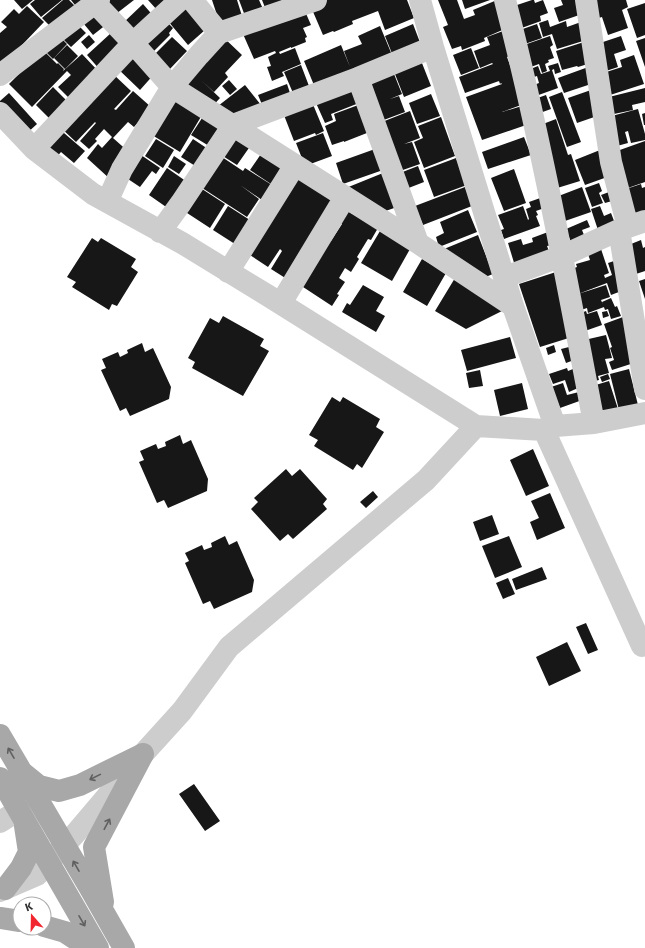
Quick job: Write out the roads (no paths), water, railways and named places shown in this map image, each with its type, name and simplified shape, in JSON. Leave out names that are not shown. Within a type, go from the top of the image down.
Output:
[{"type":"main road","points":[[0,735],[124,948]]},
{"type":"main road","points":[[21,772],[39,786],[59,791],[80,785],[143,754]]},
{"type":"main road","points":[[105,915],[94,847],[143,754]]},
{"type":"main road","points":[[0,778],[98,948]]},
{"type":"main road","points":[[3,890],[21,868],[29,852],[22,816]]},
{"type":"main road","points":[[0,918],[12,920]]},
{"type":"main road","points":[[52,928],[65,932],[89,948]]},
{"type":"street","points":[[34,149],[133,43],[180,0]]},
{"type":"street","points":[[192,0],[219,33]]},
{"type":"street","points":[[107,202],[122,170],[172,87],[219,33],[316,0]]},
{"type":"street","points":[[420,0],[433,47],[514,306],[549,428],[642,646]]},
{"type":"street","points":[[505,0],[522,66],[562,256],[594,423]]},
{"type":"street","points":[[586,0],[611,162],[631,226],[645,389]]},
{"type":"street","points":[[0,76],[97,1],[172,87],[418,243],[514,306]]},
{"type":"street","points":[[160,232],[233,125],[358,78],[433,47]]},
{"type":"street","points":[[358,78],[418,243]]},
{"type":"street","points":[[0,114],[34,149],[93,194],[182,243],[281,303],[476,426],[549,428],[594,423],[645,413]]},
{"type":"street","points":[[228,272],[295,165]]},
{"type":"street","points":[[281,303],[345,197]]},
{"type":"street","points":[[505,277],[562,256],[631,226]]},
{"type":"street","points":[[3,890],[37,875],[65,846],[143,754],[182,711],[229,647],[426,480],[476,426]]},
{"type":"street","points":[[0,822],[22,816]]}]
